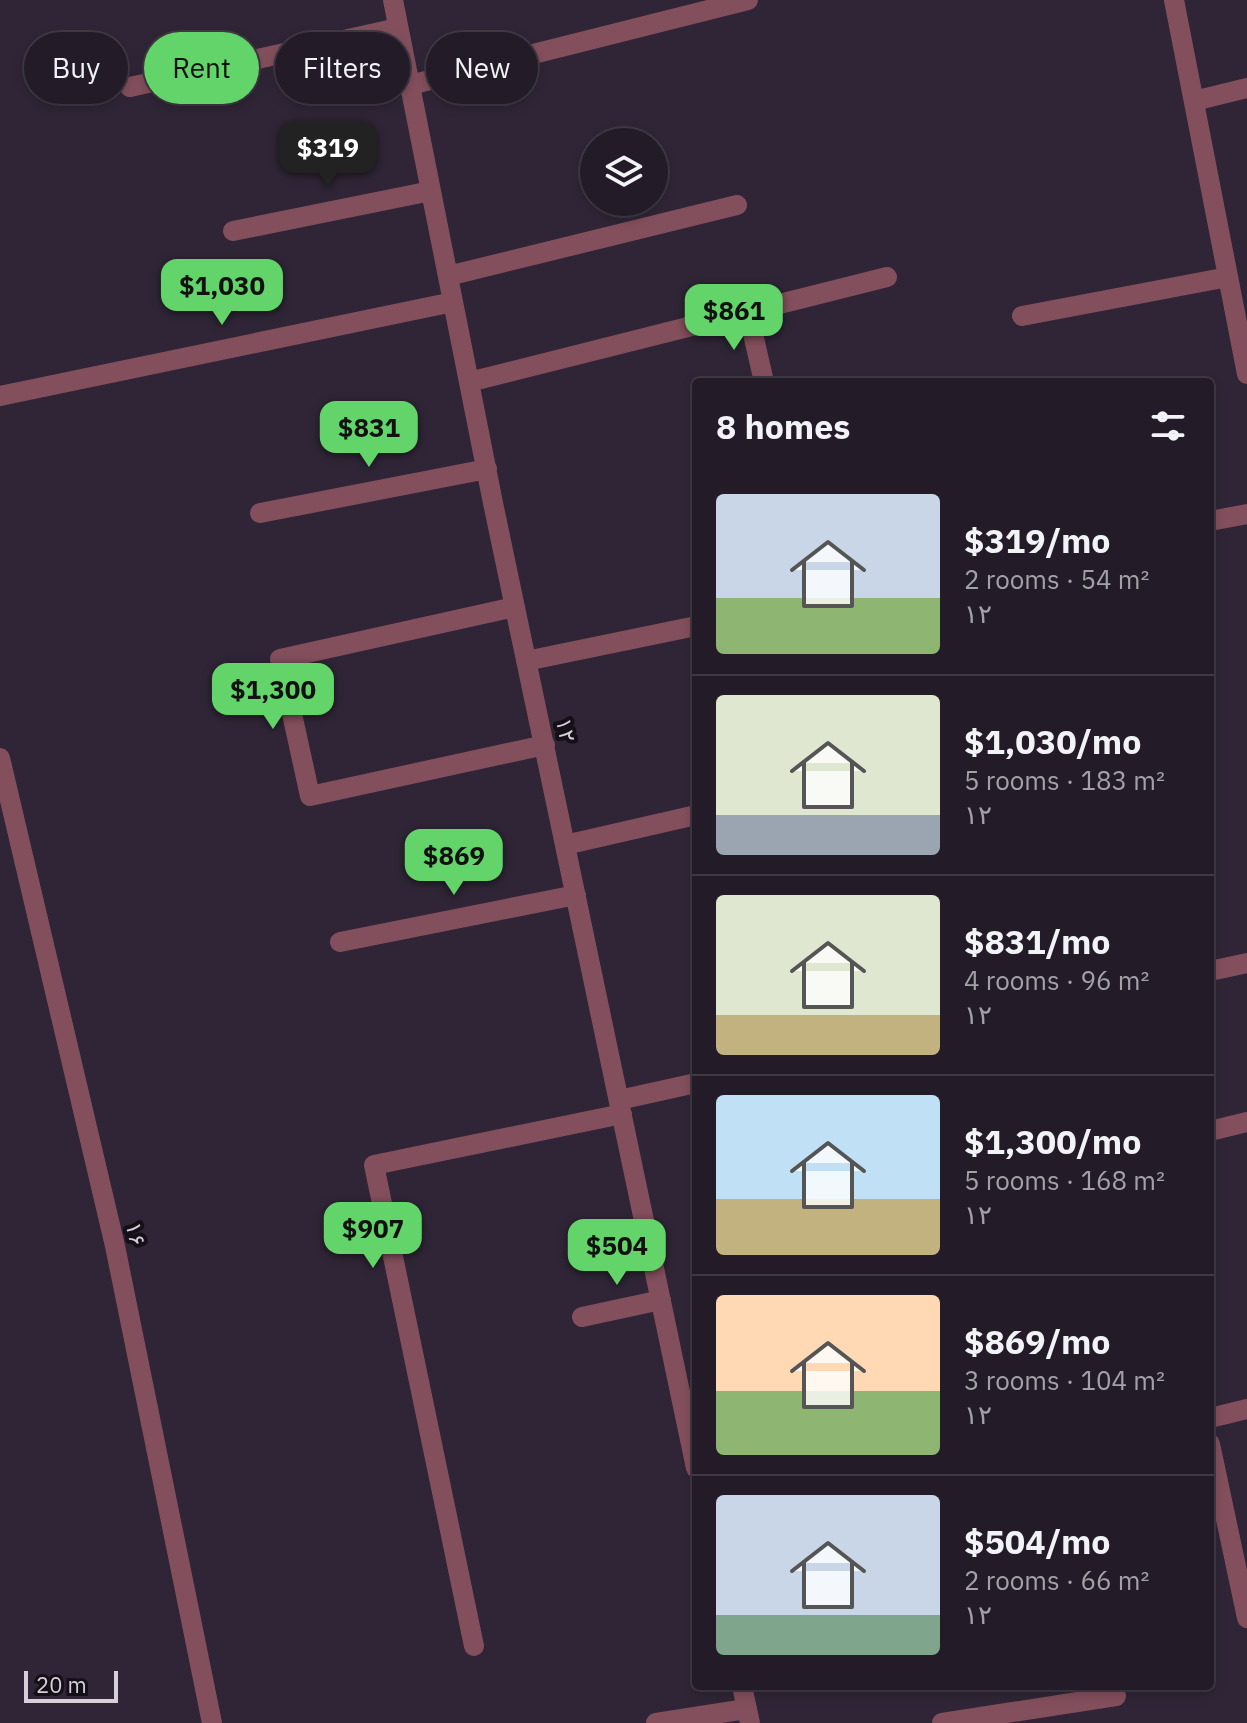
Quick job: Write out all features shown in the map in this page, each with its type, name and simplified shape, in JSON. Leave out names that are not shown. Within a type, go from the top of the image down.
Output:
[{"type":"street","name":"۱۲","points":[[393,0],[399,32]]},
{"type":"street","points":[[410,85],[748,0]]},
{"type":"street","points":[[1174,0],[1228,277],[1240,300],[1247,374]]},
{"type":"street","points":[[130,87],[398,28]]},
{"type":"street","name":"۱۲","points":[[410,85],[526,661],[692,1449]]},
{"type":"street","points":[[1194,101],[1247,88]]},
{"type":"street","points":[[233,231],[431,191]]},
{"type":"street","points":[[448,276],[737,205]]},
{"type":"street","points":[[469,382],[887,277]]},
{"type":"street","points":[[1022,316],[1228,277]]},
{"type":"street","points":[[0,396],[453,302]]},
{"type":"street","points":[[748,312],[763,378]]},
{"type":"street","points":[[260,513],[487,469]]},
{"type":"street","points":[[1214,520],[1247,514]]},
{"type":"street","points":[[515,607],[280,659],[283,674],[310,796],[545,745]]},
{"type":"street","points":[[526,661],[692,627]]},
{"type":"street","name":"۱۶","points":[[0,758],[115,1246],[212,1723]]},
{"type":"street","points":[[565,845],[692,816]]},
{"type":"street","points":[[340,942],[576,895]]},
{"type":"street","points":[[1214,970],[1247,963]]},
{"type":"street","points":[[474,1646],[374,1165],[620,1107],[692,1084]]},
{"type":"street","points":[[1214,1130],[1247,1122]]},
{"type":"street","points":[[582,1317],[661,1300]]},
{"type":"street","points":[[1214,1417],[1247,1409]]},
{"type":"street","points":[[1214,1463],[1247,1618]]},
{"type":"street","points":[[656,1723],[748,1716],[743,1690]]},
{"type":"street","points":[[942,1723],[1116,1696]]}]
